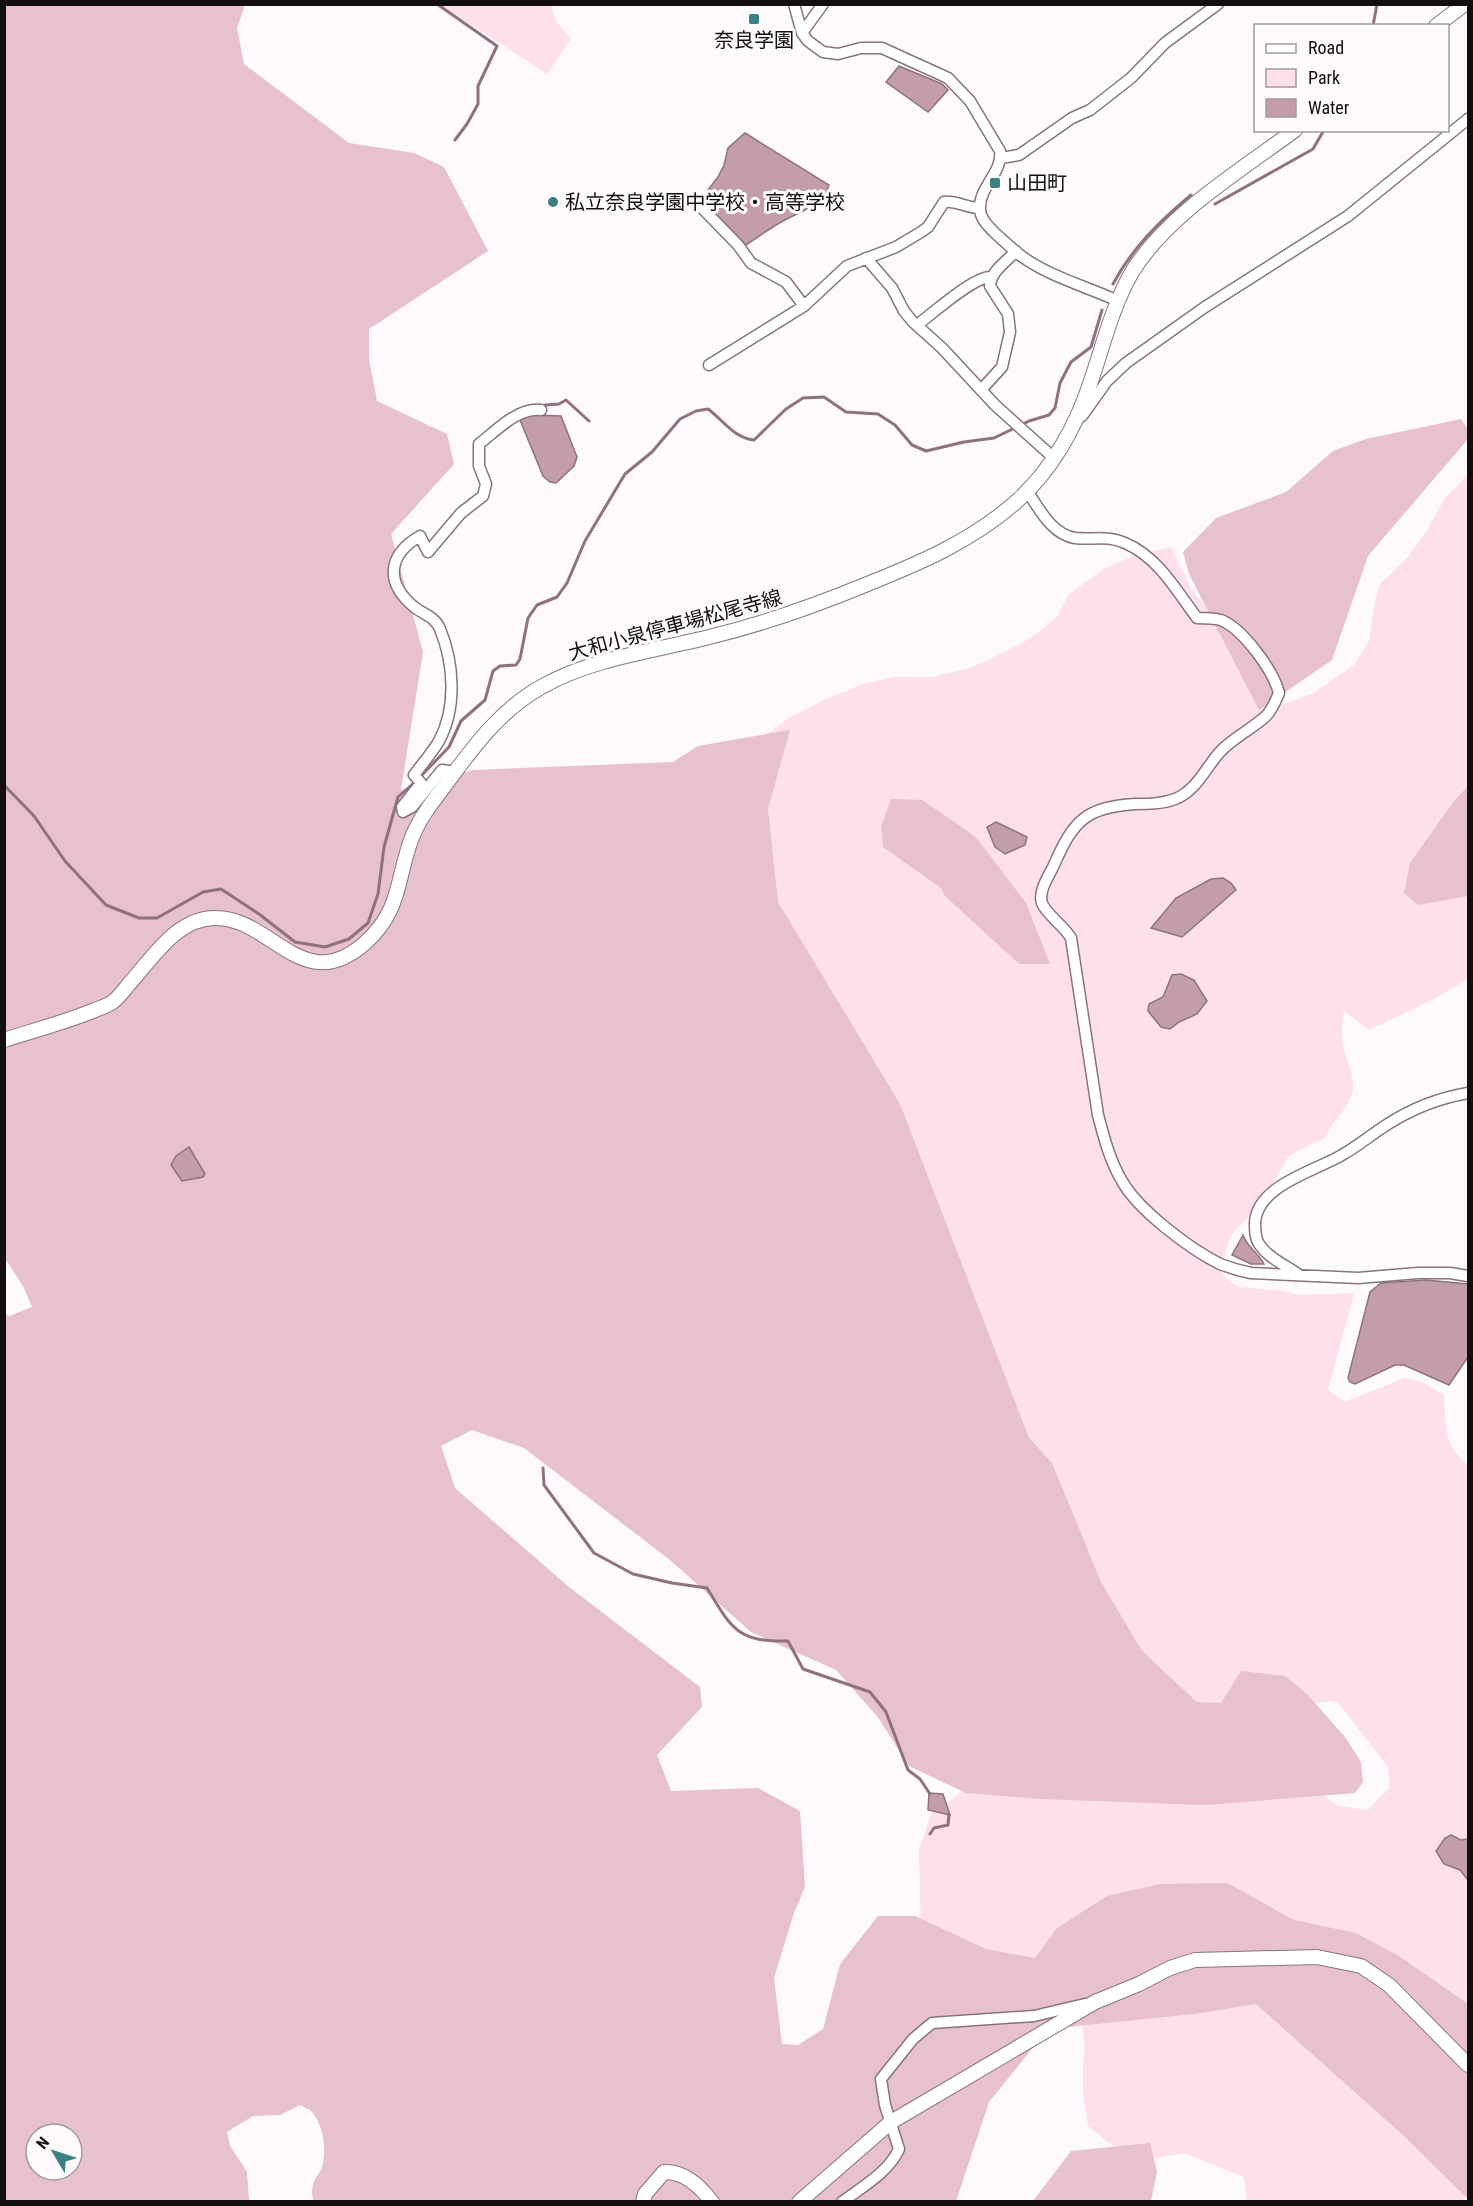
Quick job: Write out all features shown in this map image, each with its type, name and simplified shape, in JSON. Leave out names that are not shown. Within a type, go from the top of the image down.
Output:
[{"type":"main road","points":[[1439,24],[1465,4]]},
{"type":"main road","name":"大和小泉停車場松尾寺線","points":[[4,1040],[83,1015],[112,1003],[159,948],[176,933],[195,922],[216,918],[235,921],[253,929],[287,952],[302,959],[330,962],[354,952],[377,932],[391,911],[414,834],[423,816],[476,743],[502,715],[545,684],[601,663],[765,623],[813,607],[909,568],[970,538],[1028,491],[1054,459],[1071,430],[1088,390],[1118,301],[1134,270],[1169,227],[1193,206],[1292,132]]},
{"type":"main road","points":[[799,2202],[891,2122],[1095,2002],[1170,1968],[1195,1960],[1317,1957],[1361,1966],[1389,1985],[1468,2065]]},
{"type":"main road","points":[[643,2202],[645,2194],[664,2172],[675,2171],[688,2178],[712,2202]]},
{"type":"street","points":[[794,4],[802,33],[816,47],[830,54],[847,53],[861,48],[882,48],[948,78],[970,101],[985,128],[998,145],[1001,158],[982,194],[979,208],[984,220],[1016,251],[1035,264],[1118,301]]},
{"type":"street","points":[[802,33],[823,4]]},
{"type":"street","points":[[1001,158],[1019,155],[1072,118],[1090,110],[1131,78],[1165,43],[1218,4]]},
{"type":"street","points":[[1071,430],[1120,367],[1205,307],[1348,216],[1468,119]]},
{"type":"street","points":[[710,365],[804,306],[847,266],[896,247],[921,232],[928,226],[944,202],[948,201],[967,208],[979,208]]},
{"type":"street","points":[[701,207],[738,245],[751,262],[786,282],[804,306]]},
{"type":"street","points":[[981,390],[1002,367],[1010,332],[1008,314],[990,286],[991,277],[1016,251]]},
{"type":"street","points":[[866,258],[892,288],[904,311],[917,326],[1054,459]]},
{"type":"street","points":[[917,326],[974,283],[985,277],[991,277]]},
{"type":"street","points":[[455,772],[442,770],[412,807],[403,812],[402,807],[439,741],[450,710],[452,677],[450,661],[439,627],[427,613],[414,607],[399,590],[393,570],[394,562],[406,545],[420,536],[428,552],[461,513],[483,496],[486,484],[479,466],[479,444],[516,416],[534,409],[541,410]]},
{"type":"street","points":[[1028,491],[1048,521],[1065,535],[1075,538],[1112,538],[1124,542],[1151,560],[1197,618],[1220,620],[1233,627],[1272,672],[1279,693],[1266,716],[1221,751],[1186,793],[1162,803],[1117,805],[1099,809],[1086,816],[1073,829],[1062,846],[1043,889],[1041,898],[1043,906],[1065,928],[1071,938],[1098,1116],[1115,1167],[1128,1191],[1137,1202],[1172,1231],[1220,1264],[1251,1273],[1358,1278],[1418,1273],[1450,1273],[1468,1276]]},
{"type":"street","points":[[1300,1275],[1268,1254],[1259,1244],[1255,1232],[1255,1218],[1263,1203],[1275,1189],[1344,1154],[1406,1113],[1429,1103],[1468,1093]]},
{"type":"street","points":[[843,2202],[875,2178],[896,2156],[899,2149],[885,2105],[882,2079],[914,2039],[932,2023],[1034,2016],[1095,2002]]},
{"type":"green space","points":[[441,5],[551,5],[556,21],[571,39],[547,74]]},
{"type":"green space","points":[[1468,474],[1468,979],[1432,1000],[1369,1030],[1344,1011],[1342,1040],[1353,1082],[1350,1100],[1325,1138],[1288,1157],[1272,1185],[1258,1198],[1255,1213],[1239,1226],[1230,1239],[1225,1254],[1223,1275],[1238,1287],[1300,1295],[1354,1293],[1328,1390],[1345,1402],[1404,1378],[1420,1381],[1444,1395],[1447,1434],[1454,1450],[1468,1465],[1468,2080],[1462,2155],[1465,2201],[1247,2201],[1244,2177],[1184,2153],[1134,2162],[1088,2126],[1083,2093],[1085,2047],[1079,2006],[922,1970],[919,1851],[931,1814],[984,1777],[1296,1776],[1338,1806],[1368,1810],[1390,1787],[1388,1767],[1337,1701],[1274,1707],[1156,1704],[708,777],[789,718],[824,700],[863,684],[894,677],[932,677],[970,668],[1007,651],[1034,636],[1057,617],[1069,594],[1105,568],[1134,556],[1171,547],[1192,590],[1282,705],[1314,693],[1355,664],[1369,641],[1380,584],[1408,557],[1426,532],[1445,498]]},
{"type":"shaded area","points":[[5,5],[245,5],[237,28],[244,64],[349,143],[414,153],[444,167],[488,251],[369,329],[369,359],[377,401],[447,434],[454,464],[391,534],[423,652],[401,790],[473,770],[673,762],[698,746],[790,730],[768,809],[778,902],[900,1104],[1029,1438],[1052,1463],[1101,1582],[1142,1651],[1197,1702],[1221,1703],[1241,1671],[1285,1676],[1307,1694],[1345,1737],[1361,1762],[1363,1782],[1355,1793],[1205,1805],[1040,1799],[966,1793],[909,1766],[877,1716],[836,1670],[751,1632],[670,1560],[524,1448],[472,1430],[441,1446],[455,1488],[569,1587],[700,1687],[702,1707],[657,1755],[671,1791],[758,1788],[800,1811],[805,1887],[794,1913],[774,1978],[782,2044],[798,2045],[823,2029],[840,1964],[878,1916],[915,1916],[986,1949],[1035,1958],[1057,1928],[1107,1896],[1160,1884],[1227,1883],[1294,1920],[1356,1933],[1399,1956],[1468,2004],[1468,2199],[1404,2136],[1256,2004],[1194,2014],[1048,2029],[989,2102],[956,2201],[313,2201],[312,2187],[322,2168],[324,2143],[316,2117],[310,2110],[300,2105],[280,2115],[253,2116],[227,2132],[230,2146],[247,2172],[249,2201],[5,2201],[4,1314],[9,1316],[32,1307],[23,1286],[4,1257]]},
{"type":"shaded area","points":[[1461,419],[1468,429],[1468,439],[1368,556],[1332,660],[1259,710],[1189,574],[1183,552],[1216,518],[1286,492],[1333,451],[1366,439]]},
{"type":"shaded area","points":[[1468,786],[1468,896],[1418,905],[1404,893],[1410,863],[1454,801]]},
{"type":"shaded area","points":[[891,799],[922,800],[976,837],[1026,903],[1050,964],[1019,964],[945,896],[941,888],[883,847],[881,827]]},
{"type":"shaded area","points":[[1150,2143],[1157,2172],[1151,2201],[1033,2201],[1071,2151]]},
{"type":"water","points":[[899,66],[942,84],[948,90],[928,112],[886,82]]},
{"type":"water","points":[[745,133],[829,185],[826,193],[815,204],[774,226],[746,245],[701,199],[718,177],[728,148]]},
{"type":"water","points":[[532,415],[561,416],[577,457],[574,466],[556,483],[550,482],[543,476],[520,420]]},
{"type":"water","points":[[996,822],[1027,837],[1025,845],[1005,854],[995,847],[987,827]]},
{"type":"water","points":[[1223,878],[1236,890],[1182,937],[1151,928],[1176,898],[1211,879]]},
{"type":"water","points":[[1181,974],[1194,980],[1207,1001],[1197,1014],[1170,1029],[1161,1027],[1148,1011],[1149,1004],[1163,997],[1172,975]]},
{"type":"water","points":[[189,1147],[205,1174],[203,1177],[182,1181],[171,1165],[176,1156]]},
{"type":"water","points":[[1243,1235],[1264,1264],[1251,1264],[1232,1255]]},
{"type":"water","points":[[1426,1280],[1468,1284],[1468,1357],[1449,1385],[1404,1365],[1395,1365],[1355,1384],[1350,1382],[1348,1378],[1370,1292],[1381,1283]]},
{"type":"water","points":[[929,1793],[943,1794],[950,1815],[928,1810]]},
{"type":"water","points":[[1451,1835],[1461,1840],[1468,1839],[1468,1880],[1460,1870],[1444,1864],[1436,1851],[1445,1838]]},
{"type":"waterway","points":[[437,4],[497,46],[478,86],[478,104],[455,140]]},
{"type":"waterway","points":[[1373,24],[1377,4]]},
{"type":"waterway","points":[[1215,204],[1313,149],[1323,132]]},
{"type":"waterway","points":[[1113,284],[1129,259],[1148,236],[1191,195]]},
{"type":"waterway","points":[[420,777],[449,747],[461,721],[485,700],[493,671],[500,666],[516,665],[520,659],[528,618],[537,605],[557,597],[567,583],[585,541],[625,474],[652,452],[680,419],[696,411],[708,409],[735,432],[754,440],[786,409],[803,398],[824,397],[846,412],[878,414],[895,425],[912,445],[926,451],[994,438],[1029,421],[1049,415],[1055,408],[1060,383],[1071,362],[1091,347],[1102,310]]},
{"type":"waterway","points":[[544,415],[545,405],[559,404],[566,400],[589,421]]},
{"type":"waterway","points":[[4,785],[34,816],[65,861],[106,905],[139,918],[157,918],[203,892],[221,889],[259,914],[295,942],[325,947],[349,939],[368,923],[378,894],[384,847],[398,797],[415,782]]},
{"type":"waterway","points":[[543,1468],[544,1485],[594,1553],[633,1574],[707,1588],[723,1614],[738,1630],[757,1639],[788,1641],[803,1669],[870,1692],[886,1712],[908,1770],[920,1779],[930,1794]]},
{"type":"waterway","points":[[930,1834],[934,1828],[948,1825],[949,1814]]},
{"type":"place","name":"奈良学園","points":[[754,19]]},
{"type":"place","name":"山田町","points":[[995,183]]},
{"type":"place","name":"私立奈良学園中学校・高等学校","points":[[553,202]]}]
